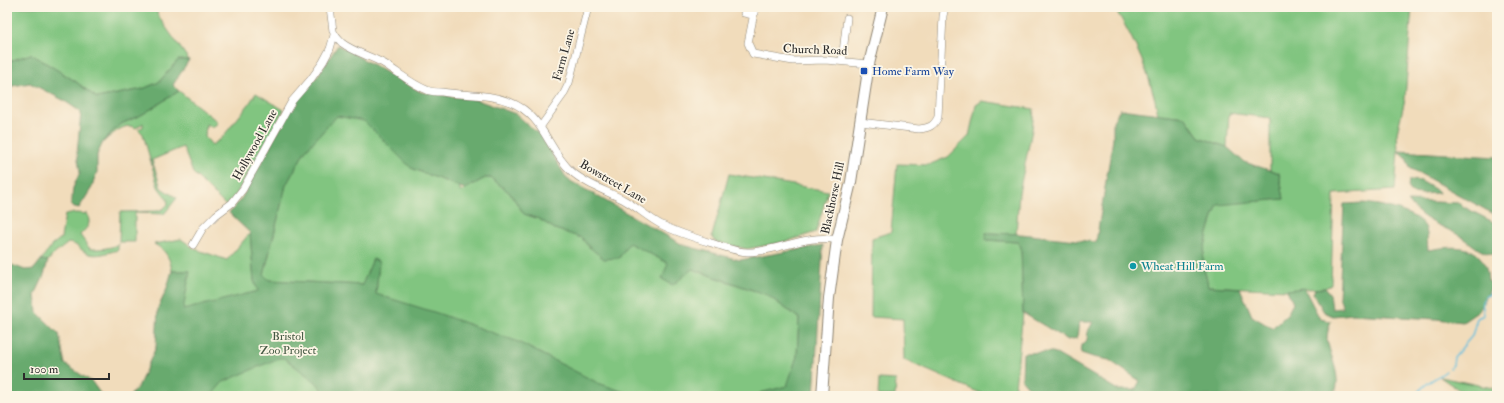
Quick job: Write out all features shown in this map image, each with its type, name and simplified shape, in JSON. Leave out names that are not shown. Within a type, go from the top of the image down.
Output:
[{"type":"main road","name":"Blackhorse Hill","points":[[822,396],[828,298],[837,240],[851,182],[869,64],[883,7]]},
{"type":"street","points":[[330,7],[334,35]]},
{"type":"street","name":"Farm Lane","points":[[541,126],[563,95],[569,83],[588,7]]},
{"type":"street","points":[[860,122],[919,128],[928,128],[935,123],[938,117],[943,16],[945,7]]},
{"type":"street","name":"Church Road","points":[[744,13],[754,11],[748,43],[753,54],[793,61],[842,61],[869,64]]},
{"type":"street","points":[[842,61],[847,18]]},
{"type":"street","name":"Bowstreet Lane","points":[[334,35],[342,43],[384,64],[398,74],[427,90],[450,94],[500,98],[523,108],[532,115],[541,126],[562,162],[572,172],[585,181],[626,201],[660,224],[672,229],[723,247],[748,252],[760,251],[801,241],[826,238],[837,240]]},
{"type":"street","name":"Hollywood Lane","points":[[193,245],[203,228],[232,203],[243,189],[292,101],[311,79],[330,49],[334,35]]},
{"type":"street","points":[[330,49],[342,43]]},
{"type":"green space","points":[[7,7],[156,7],[158,16],[189,60],[178,60],[159,82],[143,89],[97,98],[75,81],[31,54],[7,62]]},
{"type":"green space","points":[[1114,7],[1412,7],[1405,99],[1397,133],[1398,151],[1395,190],[1334,194],[1331,285],[1325,288],[1287,290],[1208,286],[1203,265],[1203,256],[1208,233],[1218,204],[1284,199],[1279,173],[1270,170],[1270,118],[1229,113],[1227,147],[1199,137],[1185,117],[1158,114],[1147,72],[1129,32]]},
{"type":"green space","name":"Bristol Zoo Project","points":[[338,45],[421,92],[477,100],[516,114],[542,137],[567,179],[683,245],[740,260],[823,245],[814,396],[759,396],[760,393],[787,386],[797,356],[799,318],[767,295],[692,269],[673,285],[662,279],[668,263],[629,243],[619,258],[604,259],[588,246],[582,238],[555,229],[539,219],[524,214],[510,193],[491,178],[485,178],[465,189],[411,168],[364,121],[337,116],[305,151],[286,185],[264,275],[269,280],[362,285],[373,259],[379,262],[376,294],[437,313],[516,341],[598,383],[636,396],[326,396],[317,383],[284,358],[279,358],[223,382],[211,396],[130,396],[139,385],[156,347],[158,308],[166,291],[172,271],[190,271],[183,310],[258,291],[254,281],[250,233],[229,213],[241,199],[293,105],[318,75]]},
{"type":"green space","points":[[31,54],[75,81],[97,98],[143,89],[159,82],[178,60],[189,60],[173,85],[179,91],[143,114],[119,125],[104,140],[97,155],[97,172],[91,189],[79,208],[71,206],[73,188],[80,172],[77,153],[81,112],[63,100],[30,83],[7,87],[7,62]]},
{"type":"green space","points":[[179,91],[218,122],[213,128],[206,124],[205,137],[212,145],[221,139],[256,93],[284,110],[236,195],[226,206],[193,173],[183,147],[152,160],[161,188],[177,198],[164,214],[135,213],[135,242],[119,242],[120,212],[157,211],[163,209],[168,204],[167,199],[158,187],[143,134],[138,129],[143,127],[143,123],[136,128],[127,126],[122,128],[102,143],[119,125],[143,114]]},
{"type":"green space","points":[[982,101],[1034,109],[1032,130],[1019,193],[1016,234],[986,233],[987,240],[1017,242],[1021,247],[1023,313],[1014,396],[987,396],[904,360],[903,319],[871,317],[872,238],[891,232],[897,164],[928,165],[948,157],[969,136],[976,105]]},
{"type":"green space","points":[[1120,109],[1185,117],[1199,137],[1227,147],[1244,162],[1279,173],[1284,199],[1218,205],[1208,233],[1203,256],[1203,265],[1208,286],[1240,288],[1252,316],[1272,328],[1287,315],[1293,303],[1287,290],[1304,288],[1320,319],[1331,321],[1327,339],[1337,376],[1336,390],[1333,396],[1036,396],[1022,380],[1023,353],[1053,352],[1118,390],[1135,390],[1140,381],[1109,360],[1081,353],[1082,345],[1087,340],[1088,331],[1093,322],[1079,322],[1077,338],[1068,340],[1023,313],[1021,247],[1017,242],[986,240],[986,233],[1020,234],[1096,242],[1113,139],[1113,121]]},
{"type":"green space","name":"Bristol Zoo Project","points":[[336,116],[364,120],[411,168],[460,187],[460,192],[485,178],[491,178],[510,193],[524,214],[539,219],[555,229],[582,238],[588,246],[619,258],[629,242],[668,263],[692,269],[767,295],[799,318],[797,357],[788,386],[760,393],[759,396],[172,396],[182,311],[190,271],[172,271],[167,255],[162,249],[154,244],[181,239],[195,249],[227,260],[250,233],[254,281],[376,294],[379,262],[373,259],[363,285],[269,280],[264,275],[286,185],[305,151]]},
{"type":"green space","points":[[1398,151],[1497,157],[1497,216],[1410,168],[1406,158]]},
{"type":"green space","points":[[729,174],[828,191],[816,232],[788,241],[747,249],[716,242],[712,236]]},
{"type":"green space","points":[[1409,180],[1421,181],[1439,193],[1412,193],[1408,187]]},
{"type":"green space","points":[[1408,201],[1460,203],[1464,207],[1497,224],[1497,255],[1482,251],[1462,237],[1426,218],[1420,214]]},
{"type":"green space","points":[[1365,203],[1378,205],[1411,215],[1418,219],[1426,229],[1428,250],[1449,247],[1468,249],[1476,253],[1482,259],[1486,269],[1488,281],[1493,284],[1479,311],[1463,322],[1353,314],[1333,316],[1324,312],[1313,293],[1315,289],[1325,288],[1330,294],[1332,309],[1343,308],[1339,297],[1344,204]]},
{"type":"green space","points":[[65,214],[87,214],[89,221],[88,226],[80,235],[90,249],[108,248],[118,244],[118,250],[95,255],[86,253],[75,245],[68,243],[48,261],[41,260],[52,245],[61,238]]},
{"type":"green space","points":[[41,260],[48,261],[43,278],[35,295],[37,312],[59,334],[65,364],[92,382],[102,396],[7,396],[7,263],[25,270],[34,269]]},
{"type":"green space","points":[[1440,377],[1497,389],[1497,396],[1468,396]]},
{"type":"green space","points":[[879,379],[896,380],[895,396],[878,396]]},
{"type":"waterway","points":[[1450,368],[1453,365],[1454,357],[1472,336],[1477,318],[1484,315],[1482,302],[1486,296],[1497,291]]},
{"type":"waterway","points":[[1415,396],[1425,385],[1446,371]]},
{"type":"place","name":"Home Farm Way","points":[[864,71]]},
{"type":"place","name":"Wheat Hill Farm","points":[[1133,266]]}]
